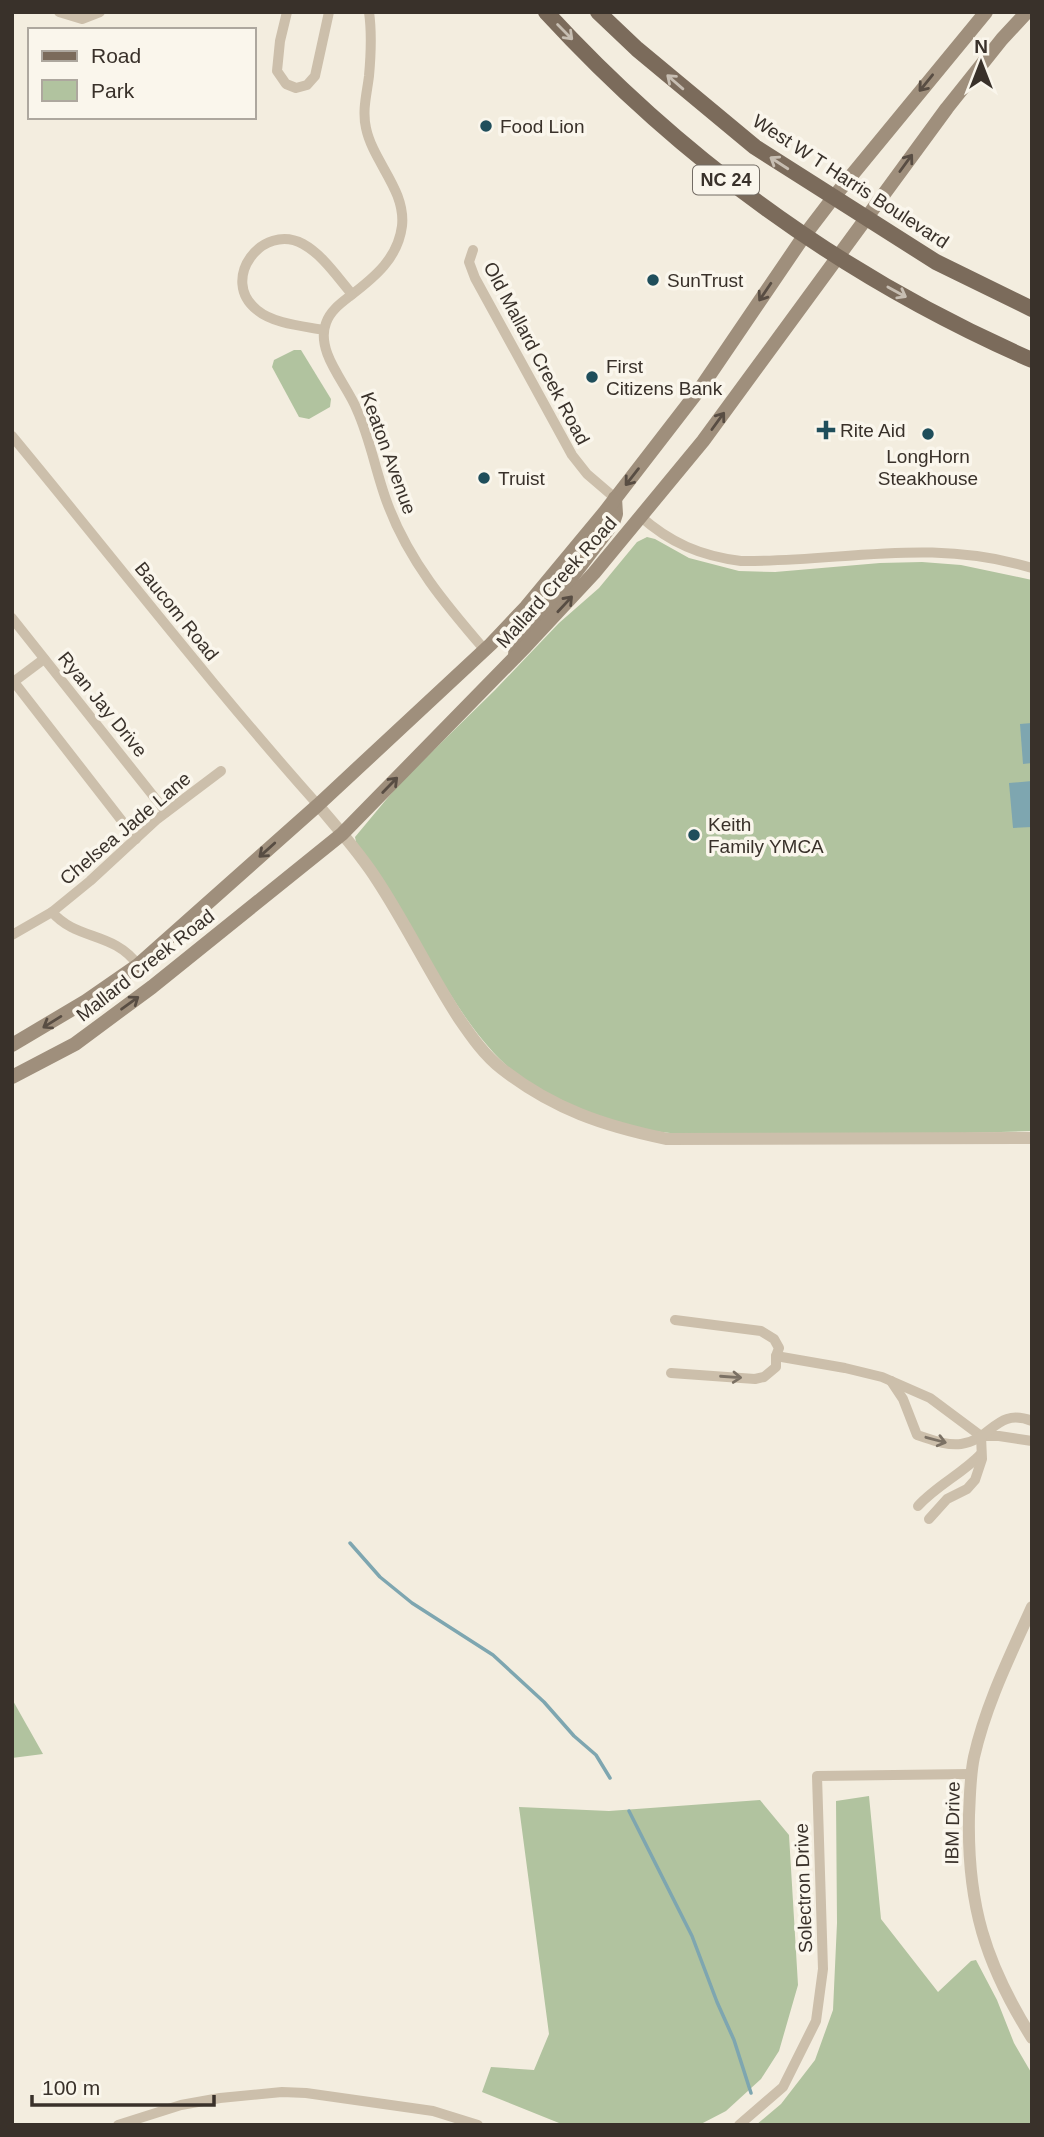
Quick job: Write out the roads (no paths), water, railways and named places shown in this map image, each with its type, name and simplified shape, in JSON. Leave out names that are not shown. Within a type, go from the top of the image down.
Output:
[{"type":"main road","name":"NC 24","points":[[546,12],[658,124],[734,186],[837,259],[934,313],[1032,360]]},
{"type":"main road","name":"West W T Harris Boulevard","points":[[598,12],[737,134],[773,160],[936,262],[1032,309]]},
{"type":"main road","name":"Mallard Creek Road","points":[[12,1045],[86,1001],[138,965],[318,804],[485,649],[526,607],[702,386],[833,198],[986,12]]},
{"type":"main road","name":"Mallard Creek Road","points":[[12,1077],[75,1044],[152,987],[342,834],[515,657],[594,573],[703,441],[971,76],[1027,12]]},
{"type":"main road","points":[[515,657],[516,639],[569,581],[612,523],[616,514],[615,498]]},
{"type":"street","points":[[58,12],[82,19],[91,18],[100,12]]},
{"type":"street","points":[[287,12],[280,41],[278,71],[286,84],[296,88],[306,85],[315,76],[329,12]]},
{"type":"street","points":[[352,295],[316,253],[292,240],[280,239],[266,243],[256,250],[248,258],[243,283],[253,307],[270,318],[324,330],[330,315],[382,269],[392,257],[400,238],[402,223],[399,200],[372,147],[366,129],[364,103],[371,47],[369,12]]},
{"type":"street","name":"Old Mallard Creek Road","points":[[473,250],[468,262],[475,278],[572,455],[587,474],[615,498]]},
{"type":"street","name":"Keaton Avenue","points":[[324,330],[325,349],[368,436],[386,502],[400,533],[419,567],[445,604],[485,649]]},
{"type":"street","name":"Baucom Road","points":[[12,436],[233,709],[318,804]]},
{"type":"street","points":[[640,516],[670,540],[715,558],[767,561],[936,551],[976,555],[1032,568]]},
{"type":"street","name":"Ryan Jay Drive","points":[[12,618],[166,812]]},
{"type":"street","points":[[44,659],[13,682],[136,839]]},
{"type":"street","name":"Chelsea Jade Lane","points":[[12,935],[52,912],[166,812],[221,771]]},
{"type":"street","points":[[318,804],[376,878],[447,1000],[477,1045],[501,1069],[539,1094],[579,1115],[626,1130],[667,1139],[1032,1138]]},
{"type":"street","points":[[52,912],[66,925],[123,948],[138,965]]},
{"type":"street","points":[[671,1373],[755,1379],[764,1377],[776,1367],[779,1348],[774,1339],[761,1331],[675,1320]]},
{"type":"street","points":[[776,1356],[856,1370],[891,1380],[930,1398],[981,1436],[1032,1441]]},
{"type":"street","points":[[891,1380],[903,1398],[917,1435],[942,1443],[961,1444],[981,1436],[1009,1417],[1016,1416],[1032,1421]]},
{"type":"street","points":[[929,1518],[975,1480],[982,1454],[981,1436]]},
{"type":"street","points":[[918,1506],[930,1493],[982,1454]]},
{"type":"street","points":[[946,1481],[953,1497]]},
{"type":"street","name":"IBM Drive","points":[[1032,1607],[986,1713],[971,1774],[968,1853],[976,1911],[1000,1983],[1032,2038]]},
{"type":"street","name":"Solectron Drive","points":[[739,2125],[783,2087],[816,2021],[824,1969],[817,1776],[971,1774]]},
{"type":"street","points":[[118,2125],[181,2105],[282,2092],[433,2111],[478,2125]]},
{"type":"water","points":[[1032,723],[1032,763],[1023,764],[1020,724]]},
{"type":"water","points":[[1032,781],[1032,827],[1013,828],[1009,783]]},
{"type":"waterway","points":[[350,1543],[380,1577],[412,1603],[493,1655],[596,1755],[610,1778]]},
{"type":"waterway","points":[[629,1811],[692,1936],[734,2040],[751,2093]]},
{"type":"place","name":"Food Lion","points":[[486,126]]},
{"type":"place","name":"SunTrust","points":[[653,280]]},
{"type":"place","name":"First Citizens Bank","points":[[592,377]]},
{"type":"place","name":"Rite Aid","points":[[826,430]]},
{"type":"place","name":"LongHorn Steakhouse","points":[[928,434]]},
{"type":"place","name":"Truist","points":[[484,478]]},
{"type":"place","name":"Keith Family YMCA","points":[[694,835]]}]
